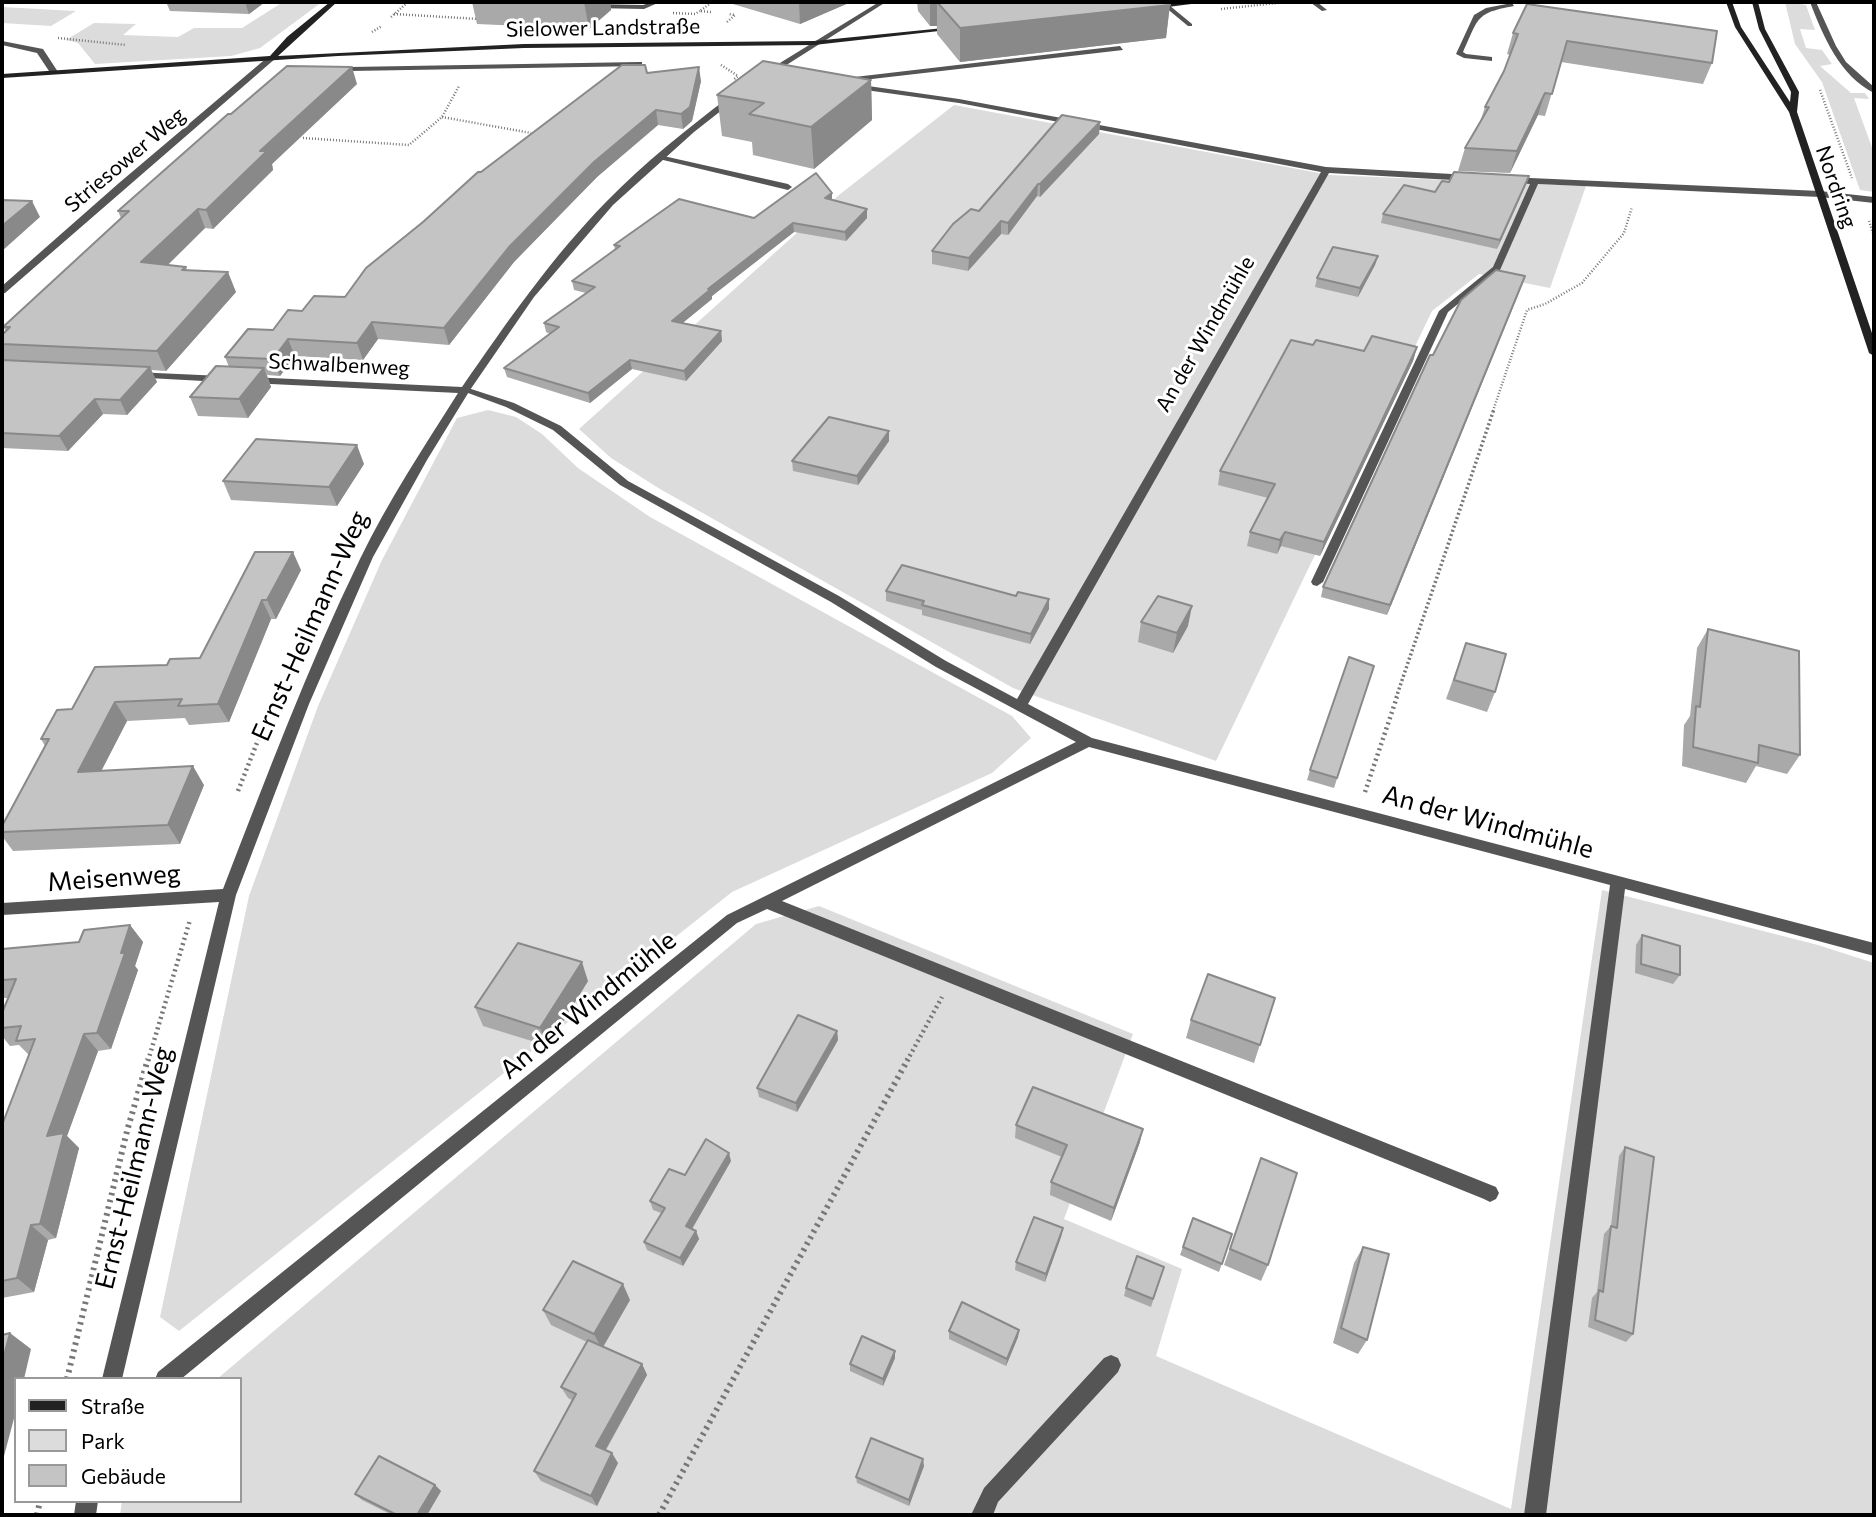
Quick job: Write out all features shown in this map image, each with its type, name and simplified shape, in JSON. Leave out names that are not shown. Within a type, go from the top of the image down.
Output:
[{"type":"main road","points":[[272,58],[289,39],[334,2]]},
{"type":"main road","points":[[1143,8],[1204,2]]},
{"type":"main road","name":"Nordring","points":[[1729,2],[1738,27],[1793,112],[1874,353]]},
{"type":"main road","name":"Nordring","points":[[1755,2],[1762,29],[1795,92],[1793,112]]},
{"type":"main road","name":"Sielower Landstraße","points":[[2,76],[272,58],[524,46],[814,43],[964,28]]},
{"type":"street","points":[[583,5],[644,7],[657,2]]},
{"type":"street","name":"Ernst-Heilmann-Weg","points":[[112,1377],[228,895],[302,704],[368,557],[421,460],[465,390],[531,295],[610,203],[691,130],[814,43],[883,2]]},
{"type":"street","points":[[1814,2],[1832,46],[1843,63],[1874,91]]},
{"type":"street","points":[[1167,5],[1190,25]]},
{"type":"street","points":[[1489,59],[1459,52],[1480,11],[1488,7],[1512,5]]},
{"type":"street","points":[[2,43],[40,51],[54,72]]},
{"type":"street","points":[[513,67],[524,46]]},
{"type":"street","points":[[1120,48],[837,82],[1326,170],[1479,178]]},
{"type":"street","name":"Striesower Weg","points":[[2,291],[81,220],[272,58]]},
{"type":"street","points":[[350,69],[639,64]]},
{"type":"street","points":[[662,157],[788,187]]},
{"type":"street","name":"An der Windmühle","points":[[1021,704],[1326,170]]},
{"type":"street","points":[[1493,179],[1820,194],[1874,200]]},
{"type":"street","points":[[1317,582],[1444,311],[1497,268],[1535,181]]},
{"type":"street","name":"Schwalbenweg","points":[[126,374],[465,390]]},
{"type":"street","name":"An der Windmühle","points":[[465,390],[510,405],[557,428],[624,483],[835,599],[942,664],[1088,741],[1874,949]]},
{"type":"street","name":"An der Windmühle","points":[[167,1377],[732,919],[1088,741]]},
{"type":"street","points":[[1535,1515],[1548,1399],[1618,881]]},
{"type":"street","name":"Meisenweg","points":[[2,909],[228,895]]},
{"type":"street","points":[[767,902],[954,975],[1490,1193]]},
{"type":"street","points":[[982,1515],[991,1495],[1111,1365]]},
{"type":"path","points":[[408,2],[392,16],[486,19]]},
{"type":"path","points":[[671,13],[695,14],[712,2]]},
{"type":"path","points":[[1176,13],[1286,2]]},
{"type":"path","points":[[700,11],[710,12]]},
{"type":"path","points":[[56,38],[136,46]]},
{"type":"path","points":[[303,138],[408,145],[442,117],[469,67]]},
{"type":"path","points":[[1816,82],[1874,236]]},
{"type":"path","points":[[442,117],[531,133]]},
{"type":"path","points":[[1359,813],[1527,310],[1545,304],[1582,283],[1625,233],[1632,207],[1642,187]]},
{"type":"path","points":[[659,1515],[954,975]]},
{"type":"green space","points":[[283,2],[322,2],[260,48],[231,56],[95,64],[78,43],[66,40],[94,23],[136,24],[123,35],[178,37],[194,28],[242,28]]},
{"type":"green space","points":[[1785,2],[1806,5],[1815,30],[1800,29],[1806,48],[1822,50],[1832,64],[1820,66],[1851,93],[1865,93],[1869,99],[1854,98],[1874,153],[1874,192],[1860,190],[1822,82],[1795,44]]},
{"type":"green space","points":[[2,7],[76,11],[51,26],[2,23]]},
{"type":"green space","points":[[954,105],[1330,175],[1586,186],[1550,288],[1479,274],[1432,311],[1216,761],[1013,688],[660,489],[611,458],[579,429],[839,195]]},
{"type":"green space","points":[[488,410],[516,417],[542,434],[578,468],[650,517],[1012,716],[1031,738],[992,773],[732,892],[179,1331],[160,1317],[249,896],[318,706],[382,560],[457,418]]},
{"type":"green space","points":[[1602,890],[1818,945],[1874,963],[1874,1515],[120,1515],[122,1503],[242,1503],[242,1377],[219,1377],[756,924],[819,906],[1133,1034],[1064,1219],[1182,1269],[1156,1356],[1511,1509]]},
{"type":"building","points":[[937,2],[1170,2],[1170,5],[960,28]]},
{"type":"building","points":[[1527,4],[1717,31],[1712,63],[1567,41],[1552,94],[1545,93],[1517,151],[1465,148],[1489,107],[1485,107],[1504,71],[1518,34],[1513,33]]},
{"type":"building","points":[[763,61],[871,80],[811,127],[749,114],[764,103],[717,95]]},
{"type":"building","points":[[622,65],[645,65],[647,73],[699,67],[690,107],[681,114],[656,110],[594,162],[510,246],[444,328],[372,322],[357,343],[288,339],[273,359],[225,357],[248,329],[273,330],[288,310],[302,311],[314,296],[345,297],[366,268],[423,222],[478,172]]},
{"type":"building","points":[[287,66],[352,67],[260,151],[267,151],[206,210],[198,209],[141,262],[186,267],[182,270],[228,272],[157,351],[2,344],[2,335],[10,327],[3,327],[129,211],[118,211]]},
{"type":"building","points":[[1062,115],[1100,122],[1038,184],[1008,223],[1001,221],[969,258],[932,251],[953,224],[971,209],[979,211]]},
{"type":"building","points":[[1454,172],[1529,176],[1500,240],[1383,214],[1404,185],[1435,192],[1442,181],[1449,182]]},
{"type":"building","points":[[816,173],[832,193],[825,198],[867,209],[845,232],[793,223],[708,289],[711,289],[672,321],[721,331],[684,371],[630,360],[588,393],[504,368],[559,327],[544,323],[595,287],[572,281],[620,246],[614,245],[679,199],[754,218]]},
{"type":"building","points":[[2,200],[32,201],[2,226]]},
{"type":"building","points":[[1333,247],[1378,256],[1360,288],[1317,278]]},
{"type":"building","points":[[1496,270],[1525,276],[1390,605],[1323,587],[1430,355],[1433,355],[1461,300]]},
{"type":"building","points":[[1372,336],[1417,347],[1324,542],[1285,532],[1280,540],[1250,532],[1275,484],[1220,471],[1291,340],[1313,345],[1316,340],[1364,351]]},
{"type":"building","points":[[2,360],[150,367],[120,400],[95,399],[59,436],[2,433]]},
{"type":"building","points":[[216,366],[264,368],[239,399],[190,397]]},
{"type":"building","points":[[829,417],[889,431],[857,476],[792,461]]},
{"type":"building","points":[[256,439],[357,445],[329,487],[223,481]]},
{"type":"building","points":[[255,552],[293,552],[267,600],[262,600],[218,704],[178,706],[182,699],[115,702],[78,772],[193,766],[168,825],[2,832],[2,826],[49,739],[41,739],[57,710],[72,709],[95,667],[167,665],[170,659],[200,658]]},
{"type":"building","points":[[902,565],[1016,596],[1018,592],[1049,599],[1031,634],[922,605],[924,601],[886,591]]},
{"type":"building","points":[[1158,596],[1192,606],[1177,633],[1141,622]]},
{"type":"building","points":[[1708,629],[1799,651],[1800,755],[1759,745],[1758,763],[1693,747],[1696,706],[1700,707]]},
{"type":"building","points":[[1466,643],[1506,654],[1495,692],[1454,680]]},
{"type":"building","points":[[1349,657],[1374,666],[1337,778],[1310,770]]},
{"type":"building","points":[[130,925],[121,953],[125,953],[97,1033],[84,1034],[47,1136],[64,1133],[40,1224],[31,1225],[17,1278],[2,1281],[2,1125],[35,1039],[16,1041],[21,1026],[2,1028],[2,1013],[16,979],[2,980],[2,949],[79,942],[84,930]]},
{"type":"building","points":[[1642,935],[1680,946],[1680,975],[1641,964]]},
{"type":"building","points":[[518,943],[582,962],[540,1028],[475,1007]]},
{"type":"building","points":[[1208,974],[1275,998],[1260,1045],[1191,1020]]},
{"type":"building","points":[[798,1015],[837,1031],[796,1103],[757,1088]]},
{"type":"building","points":[[1033,1087],[1143,1129],[1114,1208],[1051,1182],[1067,1145],[1016,1125]]},
{"type":"building","points":[[706,1139],[729,1153],[686,1226],[696,1231],[680,1258],[644,1242],[665,1208],[650,1201],[669,1169],[685,1175]]},
{"type":"building","points":[[1625,1147],[1654,1157],[1633,1334],[1595,1320],[1599,1290],[1603,1292],[1611,1226],[1617,1228]]},
{"type":"building","points":[[1261,1158],[1297,1173],[1268,1265],[1230,1249]]},
{"type":"building","points":[[1034,1217],[1063,1228],[1046,1274],[1016,1262]]},
{"type":"building","points":[[1193,1218],[1232,1234],[1222,1264],[1183,1247]]},
{"type":"building","points":[[1363,1247],[1389,1254],[1367,1340],[1341,1328]]},
{"type":"building","points":[[1137,1256],[1164,1267],[1153,1299],[1126,1288]]},
{"type":"building","points":[[573,1261],[623,1284],[594,1334],[543,1310]]},
{"type":"building","points":[[962,1302],[1019,1330],[1007,1359],[949,1331]]},
{"type":"building","points":[[10,1333],[2,1363],[2,1335]]},
{"type":"building","points":[[862,1336],[895,1351],[883,1379],[850,1364]]},
{"type":"building","points":[[588,1340],[642,1364],[596,1446],[612,1453],[591,1496],[534,1471],[576,1394],[561,1387]]},
{"type":"building","points":[[871,1438],[923,1459],[909,1500],[856,1477]]},
{"type":"building","points":[[379,1456],[435,1485],[417,1515],[397,1515],[355,1494]]}]
